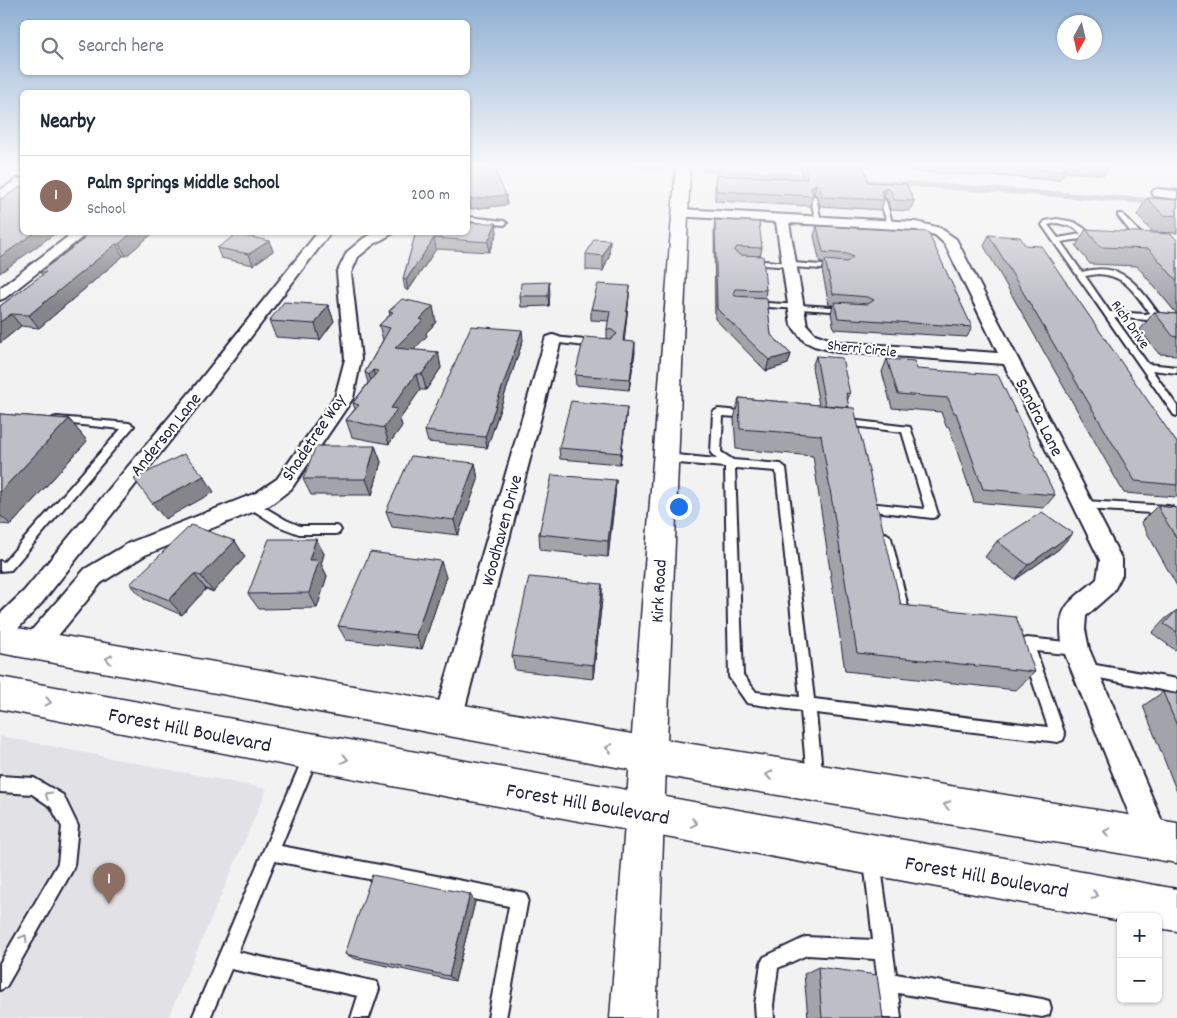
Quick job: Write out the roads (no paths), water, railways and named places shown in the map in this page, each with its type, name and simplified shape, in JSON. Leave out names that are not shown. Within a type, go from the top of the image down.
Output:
[{"type":"main road","name":"Kirk Road","points":[[633,1018],[680,214]]},
{"type":"main road","points":[[17,643],[649,755],[1166,842]]},
{"type":"main road","name":"Forest Hill Boulevard","points":[[0,693],[646,814],[1177,910]]},
{"type":"street","name":"Sandra Lane","points":[[680,214],[892,225],[925,228],[948,237],[1108,550],[1112,570],[1110,579],[1105,587],[1080,604],[1074,613],[1071,623],[1072,635],[1084,669],[1166,842]]},
{"type":"street","name":"Sherri Circle","points":[[782,219],[801,331],[816,342],[826,345],[1011,359]]},
{"type":"street","points":[[0,295],[79,235]]},
{"type":"street","name":"Anderson Lane","points":[[0,630],[38,591],[198,394],[323,235]]},
{"type":"street","name":"Shadetree Way","points":[[17,643],[66,606],[93,576],[137,549],[252,504],[284,484],[344,398],[354,359],[344,273],[352,255],[369,241],[382,235]]},
{"type":"street","name":"Woodhaven Drive","points":[[448,719],[553,340]]},
{"type":"lane","points":[[817,213],[819,221]]},
{"type":"lane","points":[[887,213],[892,225]]},
{"type":"lane","points":[[1120,215],[1140,238]]},
{"type":"lane","points":[[470,219],[504,223]]},
{"type":"lane","name":"Rich Drive","points":[[1085,235],[1085,230],[1070,222],[1047,222],[1044,225],[1177,413]]},
{"type":"lane","points":[[1056,241],[1085,235],[1104,236]]},
{"type":"lane","points":[[1131,238],[1149,239]]},
{"type":"lane","points":[[738,262],[844,268]]},
{"type":"lane","points":[[1080,275],[1098,271],[1127,279],[1155,314],[1147,317],[1108,314]]},
{"type":"lane","points":[[744,303],[854,310]]},
{"type":"lane","points":[[553,340],[602,344]]},
{"type":"lane","points":[[1145,367],[1177,370]]},
{"type":"lane","points":[[730,464],[716,453],[718,412],[764,416]]},
{"type":"lane","points":[[0,566],[7,567],[129,426],[50,420]]},
{"type":"lane","points":[[855,427],[906,429],[932,514],[879,513],[902,612],[920,614]]},
{"type":"lane","points":[[666,458],[781,468],[815,783]]},
{"type":"lane","points":[[730,464],[736,678],[752,698],[1058,735],[1023,641],[1076,649]]},
{"type":"lane","points":[[252,504],[282,523],[299,530],[335,530]]},
{"type":"lane","points":[[1085,505],[1170,511]]},
{"type":"lane","points":[[1084,669],[1177,686]]},
{"type":"lane","points":[[201,1018],[312,752]]},
{"type":"lane","points":[[0,784],[34,786],[57,801],[70,826],[66,865],[0,981]]},
{"type":"lane","points":[[271,852],[519,898],[497,1018]]},
{"type":"lane","points":[[872,855],[892,1018]]},
{"type":"lane","points":[[765,1018],[764,1005],[770,963],[806,946],[884,950]]},
{"type":"lane","points":[[226,959],[370,989],[360,1018]]},
{"type":"lane","points":[[887,982],[1042,1008]]},
{"type":"place","name":"Palm Springs Middle School","points":[[109,904]]}]
